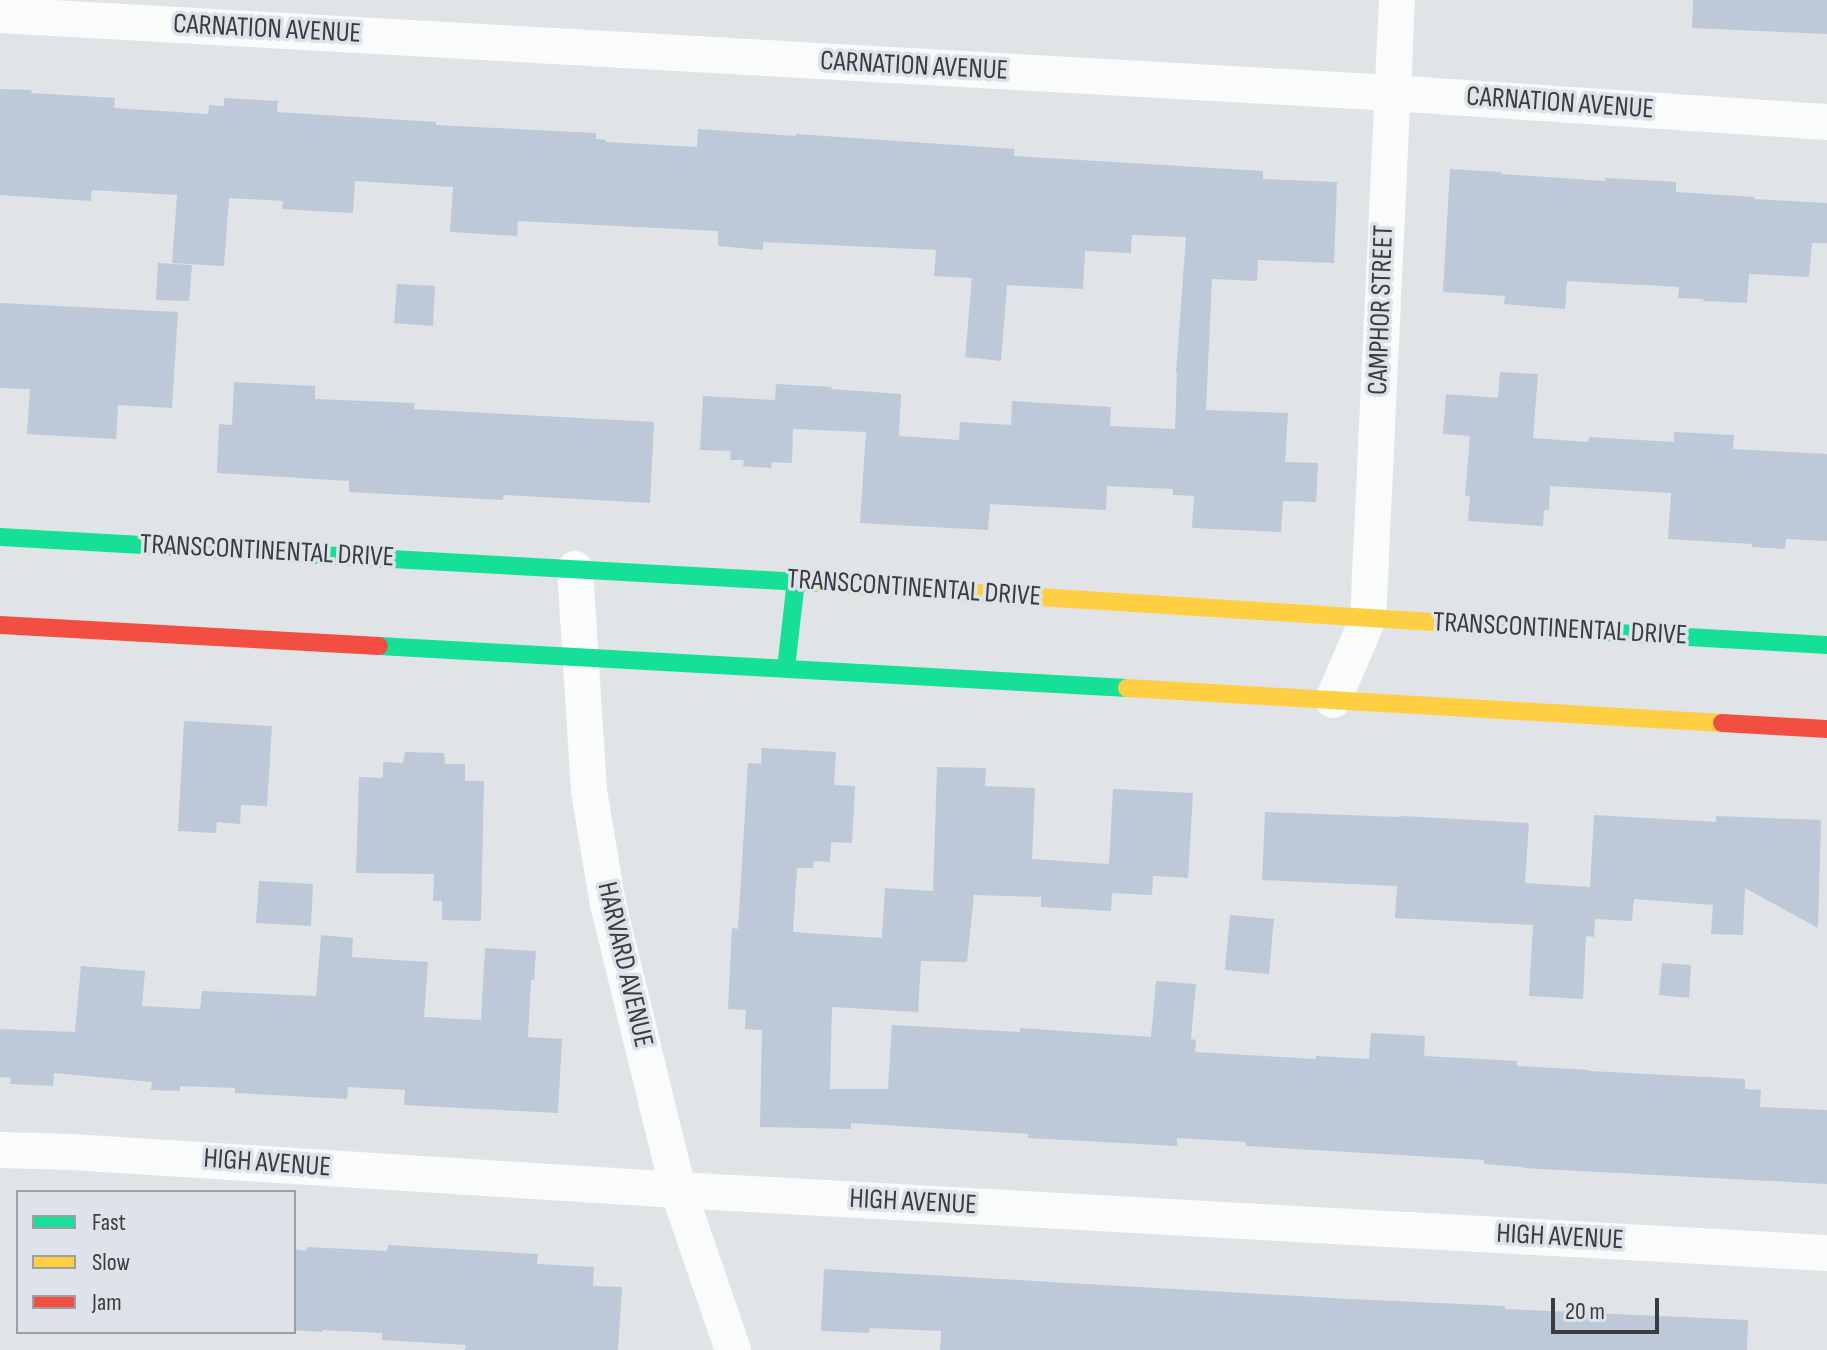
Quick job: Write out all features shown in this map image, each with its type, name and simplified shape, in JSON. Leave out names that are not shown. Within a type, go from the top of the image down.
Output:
[{"type":"street","name":"CAMPHOR STREET","points":[[1368,619],[1397,0]]},
{"type":"street","name":"CARNATION AVENUE","points":[[0,15],[1391,93],[1827,122]]},
{"type":"street","name":"TRANSCONTINENTAL DRIVE","points":[[0,537],[796,581],[1368,619],[1827,645]]},
{"type":"street","name":"HARVARD AVENUE","points":[[575,569],[589,791],[608,904],[678,1190],[733,1350]]},
{"type":"street","points":[[786,668],[796,581]]},
{"type":"street","points":[[1333,700],[1368,619]]},
{"type":"street","points":[[0,625],[1827,729]]},
{"type":"street","name":"HIGH AVENUE","points":[[0,1150],[1827,1253]]},
{"type":"building","points":[[1693,0],[1827,0],[1827,34],[1692,28]]},
{"type":"building","points":[[0,89],[115,98],[114,108],[208,114],[209,105],[224,106],[224,98],[278,101],[277,112],[436,122],[436,125],[596,133],[596,139],[606,142],[697,147],[698,129],[796,134],[1014,149],[1014,156],[1263,171],[1263,179],[1337,182],[1334,263],[1258,260],[1257,281],[1212,279],[1206,410],[1288,413],[1285,462],[1318,463],[1316,502],[1283,501],[1281,532],[1192,528],[1194,496],[1173,495],[1173,489],[1107,486],[1106,510],[990,504],[988,530],[860,523],[866,432],[793,429],[792,463],[772,462],[771,468],[743,466],[744,460],[730,460],[731,451],[700,450],[703,396],[775,400],[776,384],[901,394],[899,436],[959,440],[960,422],[1011,425],[1012,401],[1111,407],[1110,426],[1175,429],[1186,237],[1132,235],[1131,253],[1085,251],[1083,289],[1007,285],[1001,361],[965,357],[972,278],[934,276],[936,250],[763,242],[763,250],[718,246],[718,231],[518,221],[517,236],[450,232],[453,187],[355,181],[353,213],[282,209],[283,201],[229,198],[224,266],[172,263],[177,195],[92,190],[91,201],[0,195]]},
{"type":"building","points":[[1450,169],[1605,181],[1605,178],[1676,182],[1676,192],[1827,203],[1827,243],[1812,243],[1809,277],[1749,274],[1747,303],[1678,298],[1679,287],[1567,281],[1565,309],[1504,304],[1505,296],[1443,292]]},
{"type":"building","points":[[158,263],[192,265],[189,301],[156,300]]},
{"type":"building","points":[[397,284],[435,286],[433,326],[394,323]]},
{"type":"building","points":[[0,303],[178,312],[172,408],[118,405],[116,439],[27,434],[30,389],[0,388]]},
{"type":"building","points":[[1500,372],[1538,374],[1533,438],[1588,442],[1589,437],[1674,442],[1674,432],[1734,435],[1733,449],[1827,454],[1827,541],[1786,539],[1785,549],[1668,539],[1671,493],[1550,486],[1549,510],[1544,510],[1543,526],[1468,521],[1470,496],[1465,496],[1470,436],[1443,434],[1446,394],[1498,398]]},
{"type":"building","points":[[234,382],[315,386],[315,399],[415,403],[414,409],[654,422],[650,503],[504,495],[503,500],[349,492],[349,481],[217,473],[219,424],[232,425]]},
{"type":"building","points":[[184,721],[272,726],[267,806],[241,805],[240,824],[217,822],[216,833],[178,831]]},
{"type":"building","points":[[762,748],[836,752],[834,785],[855,786],[852,843],[831,842],[830,862],[814,861],[813,868],[797,868],[793,932],[882,938],[885,888],[933,891],[937,767],[986,768],[985,786],[1035,788],[1032,859],[1109,864],[1113,789],[1193,793],[1188,878],[1153,876],[1152,895],[1112,893],[1111,911],[1041,907],[1041,897],[974,895],[967,962],[921,961],[918,1012],[832,1007],[830,1089],[888,1089],[892,1025],[1020,1032],[1020,1028],[1151,1037],[1156,981],[1196,984],[1191,1039],[1196,1040],[1195,1052],[1369,1059],[1371,1033],[1425,1036],[1424,1056],[1517,1061],[1517,1066],[1745,1079],[1745,1089],[1761,1090],[1760,1107],[1827,1110],[1827,1184],[1523,1168],[1484,1164],[1484,1160],[1246,1146],[1246,1142],[1177,1138],[1177,1146],[1028,1138],[1028,1134],[851,1123],[851,1129],[760,1127],[762,1030],[745,1029],[746,1010],[728,1009],[732,928],[738,929],[748,763],[761,764]]},
{"type":"building","points":[[405,752],[444,753],[445,764],[465,764],[465,781],[484,781],[481,921],[442,920],[442,901],[433,901],[434,874],[356,873],[359,777],[383,778],[383,762],[403,763]]},
{"type":"building","points":[[1265,812],[1529,823],[1525,883],[1590,887],[1594,815],[1716,822],[1716,816],[1821,820],[1818,928],[1745,888],[1743,935],[1711,934],[1713,905],[1634,899],[1632,921],[1595,919],[1594,937],[1586,936],[1583,999],[1529,996],[1533,925],[1395,918],[1397,886],[1262,880]]},
{"type":"building","points":[[259,881],[313,884],[311,926],[256,923]]},
{"type":"building","points":[[1230,915],[1274,919],[1269,974],[1225,970]]},
{"type":"building","points":[[321,935],[353,938],[352,957],[428,962],[424,1017],[481,1020],[485,948],[536,951],[528,1037],[562,1039],[558,1113],[404,1105],[405,1090],[348,1087],[347,1099],[235,1093],[235,1088],[180,1086],[180,1091],[151,1090],[152,1082],[54,1073],[53,1086],[10,1084],[11,1078],[0,1077],[0,1029],[75,1032],[81,966],[145,971],[142,1006],[200,1009],[202,991],[316,996]]},
{"type":"building","points":[[1662,963],[1691,965],[1689,998],[1659,995]]},
{"type":"building","points":[[388,1245],[538,1254],[537,1264],[594,1267],[593,1286],[622,1287],[618,1350],[465,1350],[466,1345],[382,1340],[382,1333],[296,1330],[296,1249],[306,1251],[307,1247],[387,1251]]},
{"type":"building","points":[[824,1269],[1505,1306],[1505,1309],[1748,1320],[1747,1350],[940,1350],[941,1331],[870,1328],[869,1333],[821,1331]]},
{"type":"traffic: fast","points":[[0,537],[819,583]]},
{"type":"traffic: fast","points":[[786,668],[796,581]]},
{"type":"traffic: fast","points":[[1480,625],[1827,645]]},
{"type":"traffic: fast","points":[[379,646],[1127,688]]},
{"type":"traffic: slow","points":[[819,583],[1480,625]]},
{"type":"traffic: slow","points":[[1127,688],[1722,723]]},
{"type":"traffic: jam","points":[[0,625],[379,646]]},
{"type":"traffic: jam","points":[[1722,723],[1827,729]]}]
